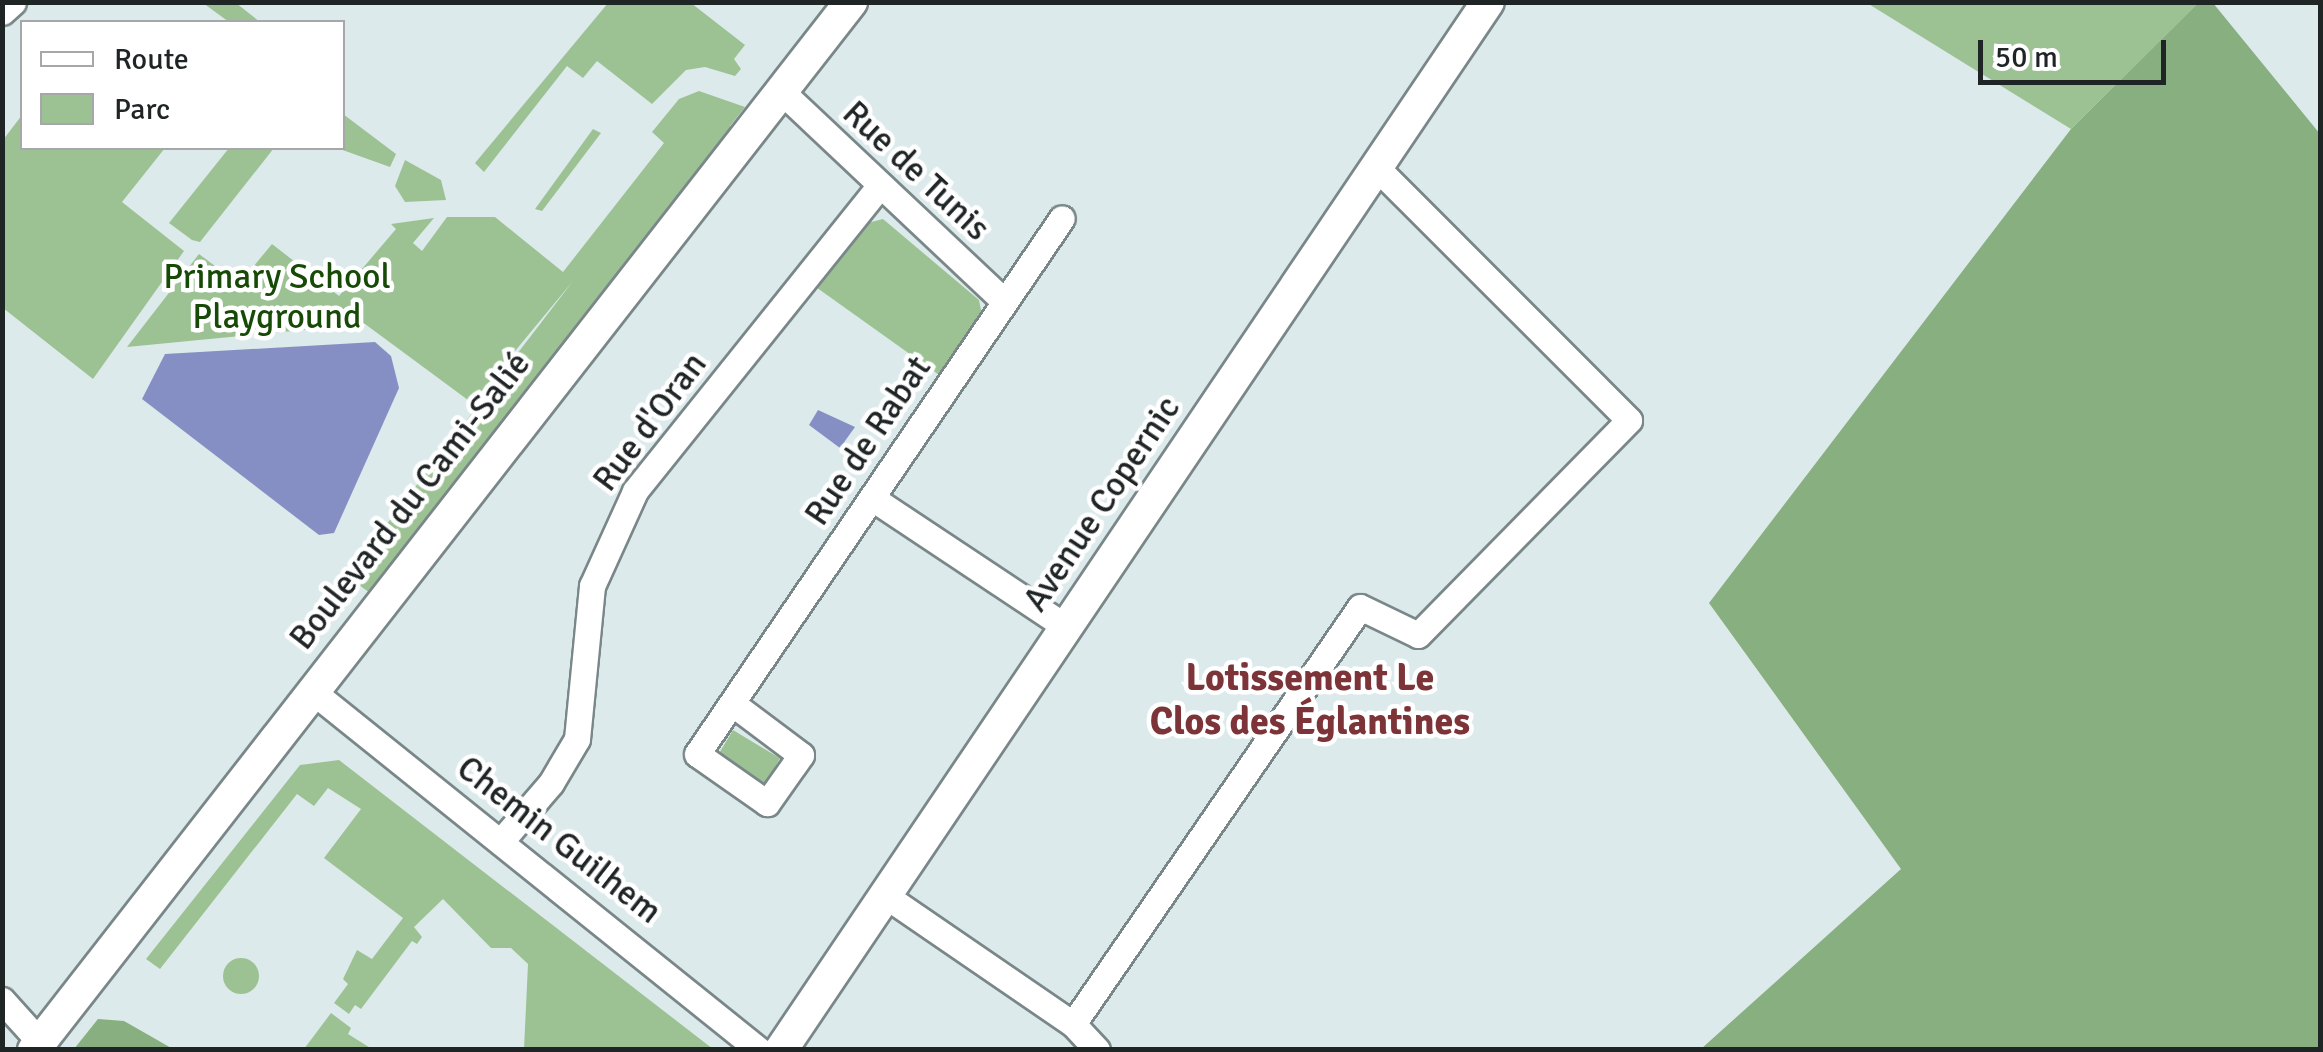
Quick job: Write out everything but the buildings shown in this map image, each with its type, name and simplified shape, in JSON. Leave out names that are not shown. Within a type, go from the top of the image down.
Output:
[{"type":"street","points":[[2,12],[12,2]]},
{"type":"street","name":"Boulevard du Cami-Salié","points":[[37,1046],[850,2]]},
{"type":"street","name":"Avenue Copernic","points":[[781,1050],[1488,2]]},
{"type":"street","name":"Rue de Tunis","points":[[780,91],[1004,301]]},
{"type":"street","points":[[1073,1024],[1360,608],[1418,636],[1629,420],[1376,167]]},
{"type":"street","name":"Rue d'Oran","points":[[502,840],[551,783],[577,740],[592,586],[635,491],[880,185]]},
{"type":"street","name":"Rue de Rabat","points":[[732,704],[1062,218]]},
{"type":"street","points":[[872,498],[1068,628]]},
{"type":"street","name":"Chemin Guilhem","points":[[312,690],[759,1050]]},
{"type":"street","points":[[883,894],[1073,1024],[1097,1050]]},
{"type":"street","points":[[2,1000],[37,1046]]},
{"type":"green space","points":[[203,3],[236,3],[257,20],[226,20]]},
{"type":"green space","points":[[608,3],[691,3],[745,45],[734,59],[741,69],[735,76],[705,67],[686,70],[652,104],[597,61],[583,78],[567,66],[484,172],[475,163]]},
{"type":"green space","points":[[1867,3],[2198,3],[2071,129]]},
{"type":"green space","points":[[2198,3],[2213,3],[2320,134],[2320,1049],[1701,1049],[1901,869],[1709,603],[2071,129]]},
{"type":"green space","name":"Primary School Playground","points":[[699,91],[745,107],[730,126],[738,132],[374,596],[347,576],[573,281],[472,403],[365,324],[127,347],[199,254],[239,284],[272,244],[339,296],[396,229],[391,224],[434,218],[413,243],[422,251],[447,217],[495,217],[563,272],[664,143],[652,132],[679,99]]},
{"type":"green space","points":[[345,116],[396,154],[390,167],[343,150]]},
{"type":"green space","points":[[20,118],[20,150],[163,150],[122,202],[184,251],[93,379],[3,308],[3,140]]},
{"type":"green space","points":[[593,129],[601,133],[542,211],[535,209]]},
{"type":"green space","points":[[227,150],[272,150],[200,242],[169,223]]},
{"type":"green space","points":[[405,160],[441,180],[446,200],[405,202],[395,186]]},
{"type":"green space","points":[[883,219],[979,300],[982,315],[942,377],[813,285],[860,225]]},
{"type":"green space","points":[[733,730],[780,758],[764,786],[717,757]]},
{"type":"green space","points":[[339,760],[713,1049],[524,1049],[528,964],[511,948],[491,948],[443,899],[414,927],[422,937],[417,944],[412,941],[361,1009],[355,1005],[349,1014],[334,1003],[348,984],[343,979],[357,950],[372,959],[403,918],[324,858],[361,809],[328,788],[314,806],[297,794],[160,969],[146,959],[300,765]]},
{"type":"green space","points":[[241,958],[254,963],[259,976],[254,989],[241,994],[228,989],[223,976],[228,963]]},
{"type":"green space","points":[[331,1013],[351,1028],[348,1034],[372,1049],[304,1049]]},
{"type":"green space","points":[[98,1019],[124,1021],[173,1049],[74,1049]]},
{"type":"water","points":[[375,342],[391,356],[399,388],[334,533],[319,535],[142,399],[165,354]]},
{"type":"water","points":[[818,410],[855,427],[840,448],[809,425]]},
{"type":"district","name":"Lotissement Le Clos des Églantines","points":[[1310,700]]}]
